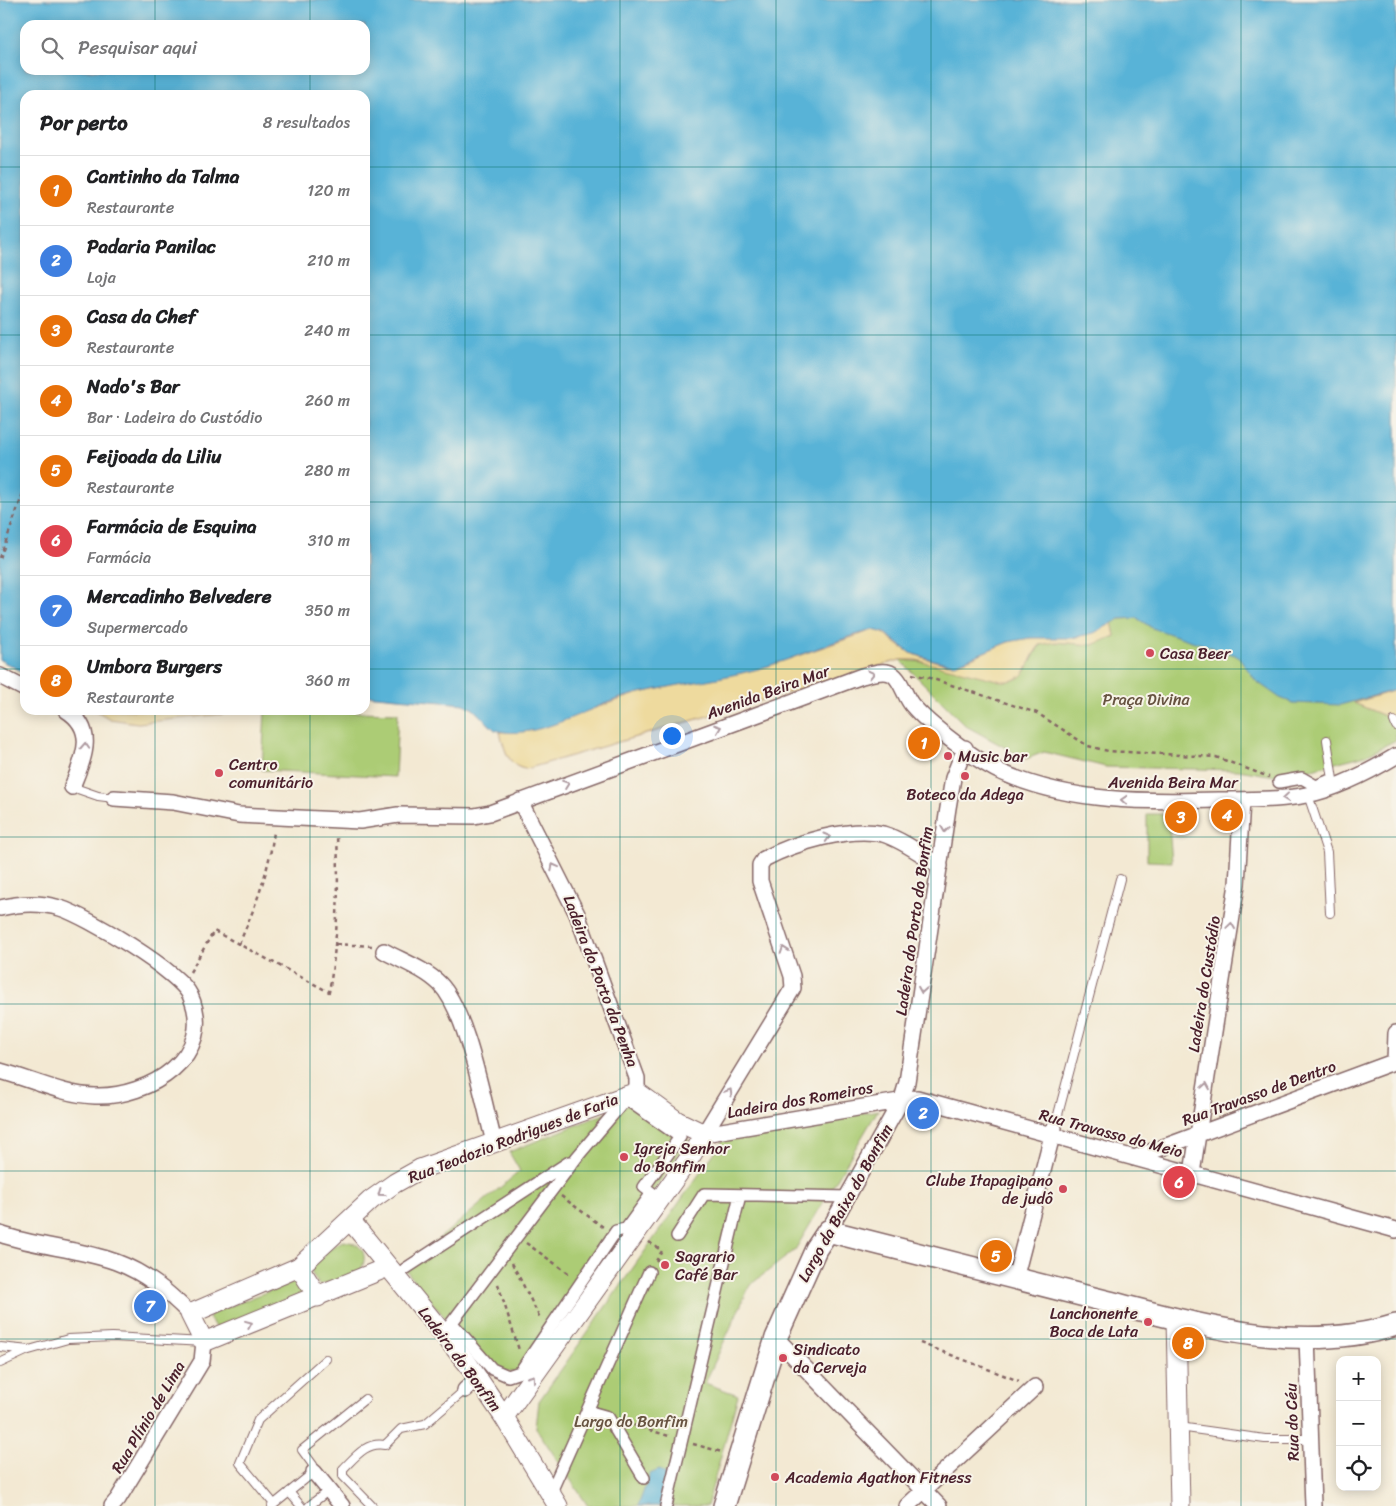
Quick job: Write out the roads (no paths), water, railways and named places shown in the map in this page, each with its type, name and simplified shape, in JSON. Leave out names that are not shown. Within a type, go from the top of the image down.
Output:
[{"type":"main road","points":[[828,1231],[1233,1331],[1306,1337],[1344,1336],[1396,1325]]},
{"type":"main road","name":"Largo da Baixa do Bonfim","points":[[724,1506],[776,1338],[816,1249],[828,1231]]},
{"type":"street","name":"Avenida Beira Mar","points":[[114,798],[173,802],[239,815],[275,817],[360,821],[413,815],[474,816],[490,813],[862,676],[884,672],[896,678],[910,703],[921,715],[965,748],[1002,772],[1050,789],[1096,799],[1145,802],[1284,799],[1308,795],[1334,786],[1396,756]]},
{"type":"street","points":[[0,676],[20,686]]},
{"type":"street","points":[[72,715],[82,724],[85,735],[83,759],[72,787]]},
{"type":"street","name":"Ladeira do Porto do Bonfim","points":[[902,1100],[907,1082],[954,778],[965,748]]},
{"type":"street","points":[[1279,782],[1302,778],[1316,786],[1375,764],[1396,752]]},
{"type":"street","name":"Ladeira do Custódio","points":[[1192,1172],[1237,884],[1242,800]]},
{"type":"street","name":"Ladeira do Porto da Penha","points":[[520,801],[562,881],[583,929],[637,1078],[637,1092]]},
{"type":"street","points":[[504,1417],[686,1164],[793,988],[792,976],[760,881],[760,865],[764,859],[829,835],[868,832],[884,834],[899,841],[940,866]]},
{"type":"street","points":[[0,908],[35,903],[60,908],[81,917],[157,962],[183,984],[190,995],[195,1009],[196,1026],[193,1043],[184,1060],[164,1076],[145,1087],[119,1094],[95,1096],[68,1092],[0,1071]]},
{"type":"street","points":[[384,951],[424,972],[440,984],[451,999],[461,1019],[494,1142]]},
{"type":"street","points":[[1396,1033],[1396,1061]]},
{"type":"street","name":"Rua Travasso de Dentro","points":[[1134,1158],[1396,1061]]},
{"type":"street","points":[[637,1092],[677,1122],[704,1134]]},
{"type":"street","name":"Rua Teodozio Rodrigues de Faria","points":[[190,1314],[299,1267],[371,1200],[412,1174],[494,1142],[637,1092]]},
{"type":"street","name":"Rua Travasso do Meio","points":[[902,1100],[917,1098],[1053,1130],[1134,1158],[1192,1172],[1396,1230]]},
{"type":"street","points":[[626,1100],[680,1137],[644,1187],[652,1193],[626,1229],[616,1231],[520,1372],[508,1376],[492,1369],[448,1328],[494,1273],[577,1157],[626,1100]]},
{"type":"street","name":"Ladeira dos Romeiros","points":[[704,1134],[902,1100]]},
{"type":"street","name":"Largo da Baixa do Bonfim","points":[[828,1231],[902,1100]]},
{"type":"street","points":[[1015,1278],[1053,1130]]},
{"type":"street","points":[[0,1234],[32,1244],[116,1262],[144,1275],[167,1290],[190,1314],[204,1342],[396,1268],[577,1157]]},
{"type":"street","points":[[677,1236],[704,1194],[848,1197]]},
{"type":"street","points":[[666,1506],[740,1195]]},
{"type":"street","name":"Ladeira do Bonfim","points":[[350,1220],[396,1268],[448,1328],[471,1384],[504,1417],[554,1500]]},
{"type":"street","points":[[299,1267],[318,1297]]},
{"type":"street","points":[[554,1500],[587,1411],[649,1272]]},
{"type":"street","points":[[1176,1318],[1180,1506]]},
{"type":"street","name":"Rua do Céu","points":[[1306,1337],[1313,1506]]},
{"type":"street","points":[[776,1338],[940,1506]]},
{"type":"street","name":"Rua Plínio de Lima","points":[[112,1506],[202,1361],[204,1342]]},
{"type":"street","points":[[907,1506],[1035,1388]]},
{"type":"street","points":[[587,1411],[608,1417],[644,1478]]},
{"type":"street","points":[[314,1472],[342,1506]]},
{"type":"lane","points":[[1327,740],[1334,786]]},
{"type":"lane","points":[[72,787],[98,796],[114,798]]},
{"type":"lane","points":[[1308,795],[1327,852],[1330,913]]},
{"type":"lane","points":[[1053,1130],[1120,879]]},
{"type":"lane","points":[[0,1363],[28,1350],[68,1339],[112,1337],[204,1342]]},
{"type":"lane","points":[[0,1347],[28,1350]]},
{"type":"lane","points":[[326,1359],[258,1420],[240,1464],[272,1505],[314,1472],[313,1465],[302,1450],[365,1399]]},
{"type":"lane","points":[[372,1506],[343,1476],[343,1469],[362,1451],[375,1444],[385,1445],[402,1429],[424,1424],[471,1384]]},
{"type":"lane","points":[[1179,1427],[1265,1438],[1310,1439]]},
{"type":"lane","points":[[309,1506],[329,1490]]},
{"type":"lane","points":[[289,1492],[301,1506]]},
{"type":"water","points":[[0,0],[1396,0],[1396,690],[1340,705],[1293,703],[1280,698],[1256,681],[1238,656],[1152,628],[1137,618],[1120,619],[1094,633],[1072,638],[1030,638],[1008,642],[955,664],[910,653],[885,633],[873,630],[758,669],[621,698],[559,723],[526,732],[510,733],[495,730],[473,709],[464,704],[370,695],[370,90],[20,90],[20,670],[0,660]]},
{"type":"water","points":[[659,1470],[667,1475],[669,1486],[663,1506],[638,1506],[650,1474]]},
{"type":"place","name":"Casa Beer","points":[[1150,653]]},
{"type":"place","name":"Cantinho da Talma","points":[[924,743]]},
{"type":"place","name":"Music bar","points":[[948,756]]},
{"type":"place","name":"Centro comunitário","points":[[219,773]]},
{"type":"place","name":"Boteco da Adega","points":[[965,776]]},
{"type":"place","name":"Nado's Bar","points":[[1227,815]]},
{"type":"place","name":"Casa da Chef","points":[[1181,817]]},
{"type":"place","name":"Padaria Panilac","points":[[923,1113]]},
{"type":"place","name":"Igreja Senhor do Bonfim","points":[[624,1157]]},
{"type":"place","name":"Farmácia de Esquina","points":[[1179,1182]]},
{"type":"place","name":"Clube Itapagipano de judô","points":[[1063,1189]]},
{"type":"place","name":"Feijoada da Liliu","points":[[996,1256]]},
{"type":"place","name":"Sagrario Café Bar","points":[[665,1265]]},
{"type":"place","name":"Mercadinho Belvedere","points":[[150,1306]]},
{"type":"place","name":"Lanchonente Boca de Lata","points":[[1148,1322]]},
{"type":"place","name":"Umbora Burgers","points":[[1188,1343]]},
{"type":"place","name":"Sindicato da Cerveja","points":[[783,1358]]},
{"type":"place","name":"Academia Agathon Fitness","points":[[775,1477]]},
{"type":"park label","name":"Praça Divina","points":[[1146,699]]},
{"type":"park label","name":"Largo do Bonfim","points":[[631,1421]]}]
